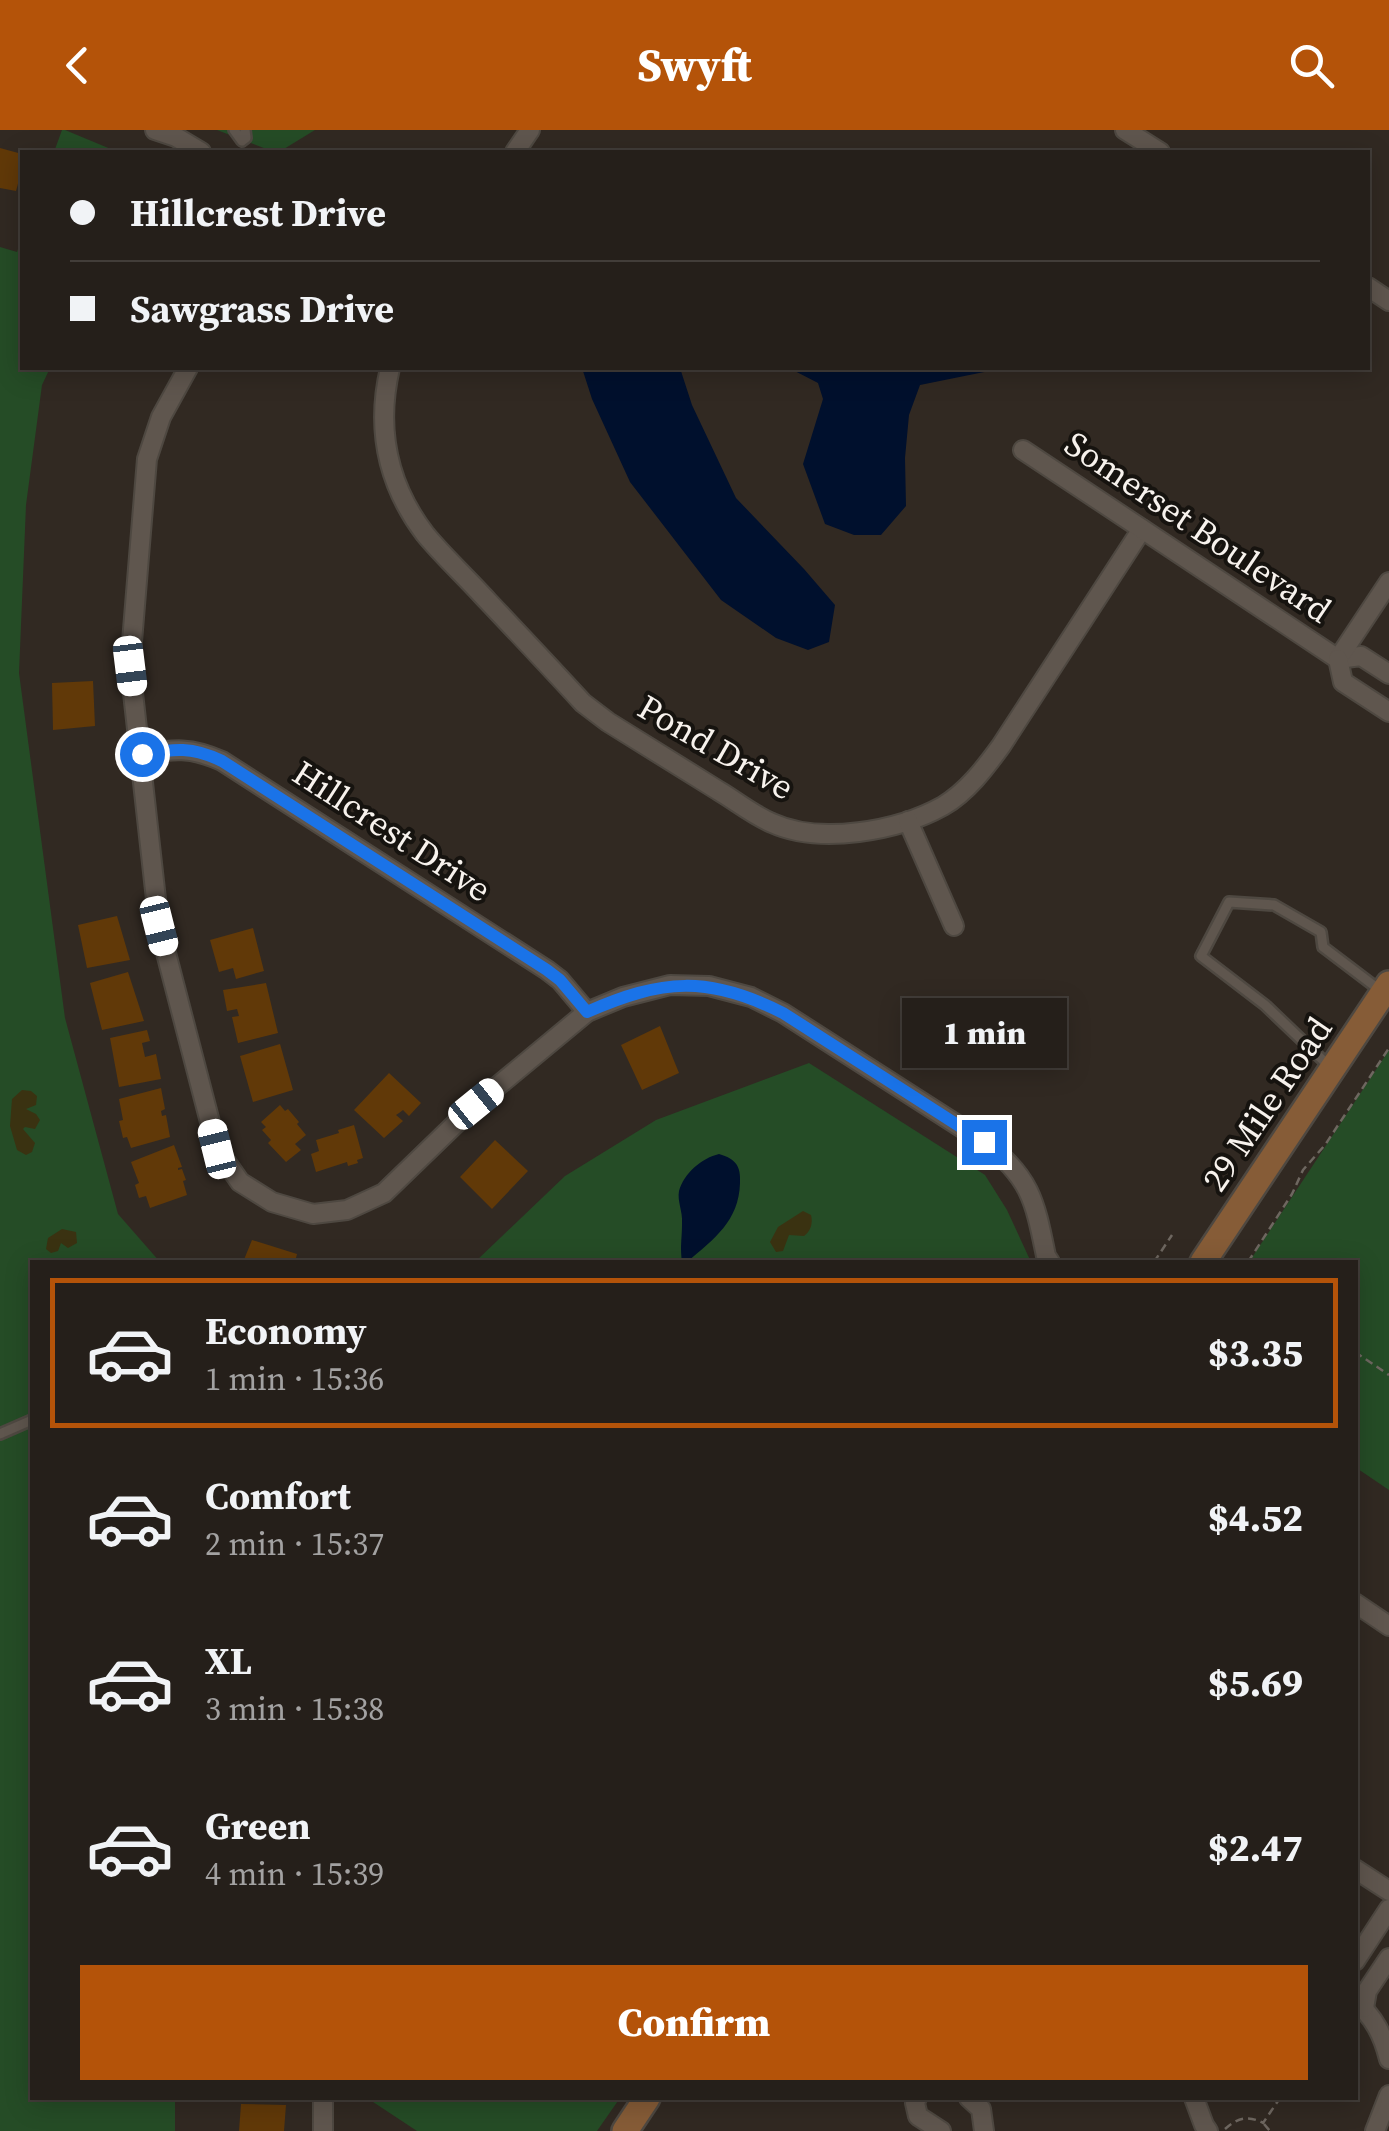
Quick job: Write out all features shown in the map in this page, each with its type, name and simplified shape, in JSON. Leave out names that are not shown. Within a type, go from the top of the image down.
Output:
[{"type":"street","points":[[155,130],[199,150]]},
{"type":"street","points":[[1125,130],[1157,150]]},
{"type":"street","points":[[187,370],[161,417],[148,459],[130,666],[159,926],[217,1149],[240,1182],[272,1202],[313,1214],[348,1210],[384,1193],[476,1104],[587,1012],[623,996],[670,985],[709,986],[751,996],[783,1013],[1006,1158],[1036,1206],[1049,1260]]},
{"type":"street","name":"Pond Drive","points":[[390,370],[382,430],[389,462],[404,499],[424,533],[583,702],[608,722],[773,824],[806,832],[842,834],[908,821],[945,804],[977,778],[1142,529]]},
{"type":"street","name":"Somerset Boulevard","points":[[1022,450],[1338,659],[1361,656],[1389,674]]},
{"type":"street","points":[[1338,659],[1389,582]]},
{"type":"street","name":"Somerset Boulevard","points":[[1338,659],[1343,682],[1389,712]]},
{"type":"street","name":"Hillcrest Drive","points":[[142,754],[179,748],[206,753],[222,761],[547,970],[587,1012]]},
{"type":"street","points":[[908,821],[954,926]]},
{"type":"street","name":"29 Mile Road","points":[[1204,1260],[1386,988]]},
{"type":"street","points":[[1358,1605],[1389,1626]]},
{"type":"street","points":[[1358,1871],[1389,1891]]},
{"type":"street","points":[[1358,1956],[1389,1909]]},
{"type":"street","points":[[1389,1958],[1359,2005],[1384,2039],[1389,2059]]},
{"type":"street","points":[[1375,2131],[1389,2096]]},
{"type":"street","points":[[323,2100],[323,2131]]},
{"type":"street","points":[[625,2131],[646,2100]]},
{"type":"street","points":[[916,2100],[918,2116],[941,2131]]},
{"type":"street","points":[[971,2100],[981,2109],[984,2131]]},
{"type":"street","points":[[1195,2100],[1208,2131]]},
{"type":"lane","points":[[234,130],[242,142],[245,130]]},
{"type":"lane","points":[[1332,1069],[1265,1004],[1201,956],[1229,902],[1274,906],[1322,932],[1323,947],[1386,988]]},
{"type":"lane","points":[[0,1434],[30,1421]]},
{"type":"path","points":[[1249,1260],[1303,1170],[1326,1145],[1389,1048]]},
{"type":"path","points":[[1155,1260],[1172,1234]]},
{"type":"path","points":[[1358,1354],[1389,1375]]},
{"type":"path","points":[[1263,2123],[1279,2100]]},
{"type":"path","points":[[1223,2131],[1238,2119],[1256,2119],[1270,2131]]},
{"type":"green space","points":[[65,130],[113,150],[55,150]]},
{"type":"green space","points":[[217,130],[315,130],[282,150],[269,150]]},
{"type":"green space","points":[[20,243],[20,370],[49,370],[42,385],[26,505],[19,673],[65,1018],[118,1214],[158,1260],[30,1260],[30,2100],[175,2100],[175,2131],[0,2131],[0,247],[17,252]]},
{"type":"green space","points":[[1389,1050],[1389,1490],[1358,1469],[1358,1260],[1250,1260]]},
{"type":"green space","points":[[809,1063],[985,1175],[1007,1210],[1030,1260],[477,1260],[565,1176],[656,1120]]},
{"type":"green space","points":[[370,2100],[619,2100],[597,2131],[417,2131]]},
{"type":"sand","points":[[22,1090],[37,1096],[36,1105],[26,1109],[40,1120],[35,1129],[23,1129],[35,1143],[26,1155],[17,1150],[10,1126],[12,1099]]},
{"type":"sand","points":[[803,1211],[811,1215],[808,1232],[804,1236],[789,1235],[783,1251],[776,1252],[770,1242],[778,1227]]},
{"type":"sand","points":[[62,1229],[76,1232],[77,1243],[68,1248],[61,1243],[58,1251],[51,1253],[46,1249],[48,1238]]},
{"type":"water","points":[[583,370],[681,370],[692,405],[736,498],[835,605],[829,642],[808,650],[776,638],[721,600],[630,482]]},
{"type":"water","points":[[793,370],[994,370],[920,385],[909,415],[906,506],[881,535],[854,535],[825,524],[803,464],[823,399],[818,383]]},
{"type":"water","points":[[719,1154],[733,1161],[740,1172],[739,1196],[730,1219],[715,1237],[689,1260],[682,1260],[679,1191],[694,1167]]},
{"type":"building","points":[[0,148],[20,153],[20,176],[16,191],[0,188]]},
{"type":"building","points":[[93,681],[95,726],[53,730],[52,683]]},
{"type":"building","points":[[117,916],[130,960],[87,968],[78,925]]},
{"type":"building","points":[[253,928],[264,971],[236,979],[233,968],[219,972],[210,940]]},
{"type":"building","points":[[128,972],[144,1021],[102,1030],[90,983]]},
{"type":"building","points":[[266,983],[278,1033],[238,1043],[232,1017],[239,1016],[237,1009],[227,1011],[223,990]]},
{"type":"building","points":[[660,1026],[679,1073],[642,1090],[621,1045]]},
{"type":"building","points":[[147,1030],[150,1041],[142,1043],[145,1057],[156,1054],[161,1079],[119,1087],[110,1038]]},
{"type":"building","points":[[280,1044],[293,1090],[253,1102],[240,1056]]},
{"type":"building","points":[[389,1073],[421,1103],[409,1116],[403,1110],[396,1115],[403,1121],[384,1138],[354,1110]]},
{"type":"building","points":[[161,1088],[165,1109],[161,1111],[162,1116],[166,1115],[170,1137],[131,1148],[127,1137],[123,1138],[119,1099]]},
{"type":"building","points":[[280,1105],[285,1111],[288,1109],[306,1135],[295,1144],[301,1150],[286,1162],[268,1143],[271,1140],[262,1130],[266,1127],[261,1122]]},
{"type":"building","points":[[354,1125],[363,1158],[348,1166],[347,1162],[316,1172],[311,1154],[319,1151],[316,1140]]},
{"type":"building","points":[[495,1140],[528,1171],[492,1209],[460,1177]]},
{"type":"building","points":[[174,1145],[187,1195],[150,1208],[146,1196],[139,1198],[135,1185],[139,1183],[131,1162]]},
{"type":"building","points":[[252,1240],[297,1254],[296,1260],[244,1260]]},
{"type":"building","points":[[241,2104],[286,2105],[284,2131],[239,2131]]},
{"type":"route","points":[[142,754],[179,748],[206,753],[222,761],[547,970],[587,1012],[623,996],[670,985],[709,986],[751,996],[984,1142]]}]
